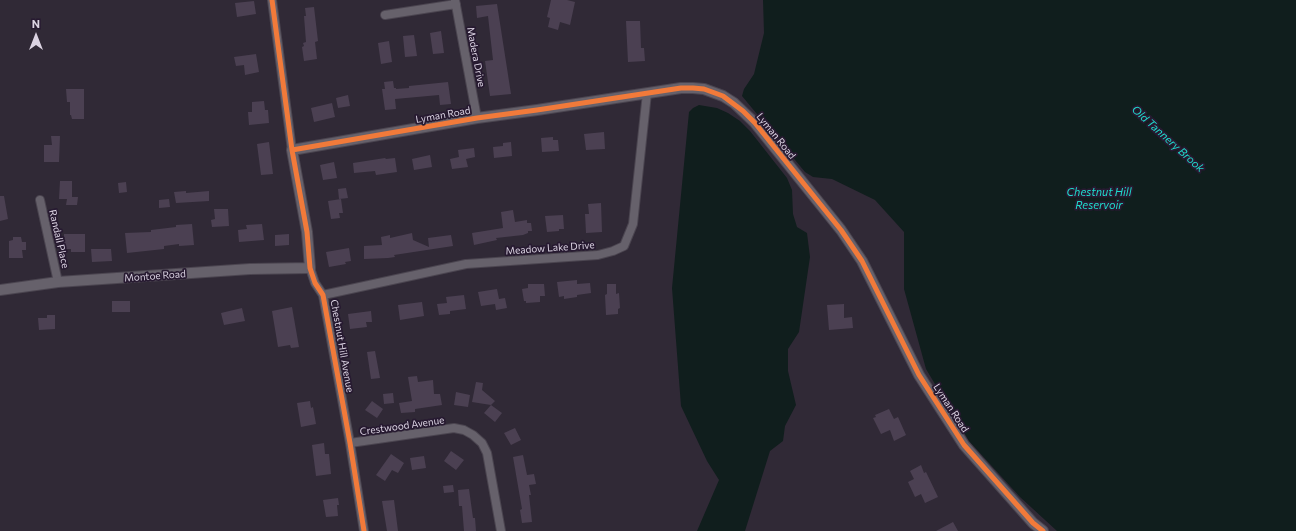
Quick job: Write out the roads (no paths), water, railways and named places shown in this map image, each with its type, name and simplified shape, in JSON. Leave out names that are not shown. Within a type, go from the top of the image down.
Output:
[{"type":"street","name":"Chestnut Hill Avenue","points":[[272,0],[292,150],[307,232],[310,268],[315,283],[323,295],[350,443],[364,531]]},
{"type":"street","points":[[385,15],[456,2]]},
{"type":"street","name":"Madera Drive","points":[[456,2],[477,118]]},
{"type":"street","name":"Lyman Road","points":[[292,150],[477,118],[681,88],[704,90],[723,96],[734,103],[755,123],[841,230],[852,245],[865,268],[919,375],[964,445],[1033,523],[1043,531]]},
{"type":"street","name":"Meadow Lake Drive","points":[[323,295],[466,264],[598,254],[613,251],[624,246],[633,224],[648,93]]},
{"type":"street","name":"Randall Place","points":[[40,200],[58,282]]},
{"type":"street","name":"Montoe Road","points":[[0,290],[58,282],[250,270],[310,268]]},
{"type":"street","name":"Crestwood Avenue","points":[[350,443],[454,428],[464,430],[473,435],[482,443],[487,453],[501,531]]},
{"type":"water","name":"Chestnut Hill Reservoir","points":[[763,0],[1296,0],[1296,531],[1057,531],[1020,497],[969,441],[926,369],[904,289],[904,232],[875,200],[832,179],[813,177],[805,172],[742,96],[744,89],[754,74],[764,33]]},
{"type":"water","points":[[699,105],[717,108],[740,121],[750,131],[787,178],[792,190],[793,214],[797,227],[807,233],[810,257],[799,332],[788,349],[788,371],[796,405],[785,426],[783,441],[770,451],[745,531],[697,531],[719,480],[707,461],[681,406],[672,288],[689,112]]},
{"type":"water label","name":"Old Tannery Brook","points":[[1168,139]]}]
